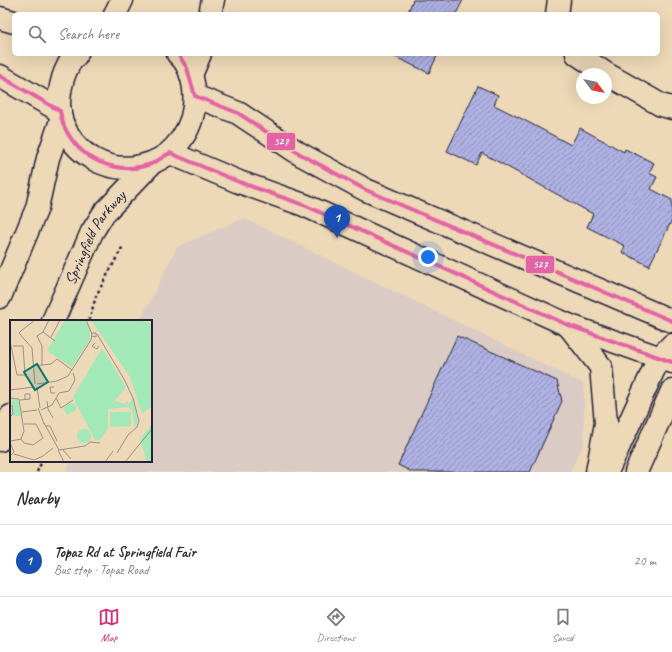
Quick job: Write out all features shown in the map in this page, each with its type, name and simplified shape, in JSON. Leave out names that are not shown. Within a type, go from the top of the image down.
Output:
[{"type":"street","points":[[116,12],[122,0]]},
{"type":"street","points":[[210,12],[213,0]]},
{"type":"street","points":[[557,12],[559,0]]},
{"type":"street","points":[[0,18],[12,21]]},
{"type":"street","points":[[0,297],[37,208],[48,158],[61,116],[60,88],[68,65],[75,56]]},
{"type":"street","points":[[0,76],[61,116],[69,136],[79,149],[94,160],[113,167],[132,168],[151,164],[170,153],[184,137],[193,118],[195,96],[191,75],[179,56]]},
{"type":"street","points":[[191,75],[199,56]]},
{"type":"street","points":[[580,56],[605,73],[661,105],[672,108]]},
{"type":"street","points":[[195,96],[238,114],[300,154],[366,190],[672,321]]},
{"type":"street","points":[[170,153],[239,182],[304,204],[568,325],[668,355],[607,472]]},
{"type":"street","name":"Springfield Parkway","points":[[53,320],[92,232],[104,213],[151,164]]},
{"type":"street","points":[[568,325],[601,366],[606,423],[597,472]]},
{"type":"street","points":[[640,463],[672,391]]},
{"type":"street","points":[[0,440],[10,418]]},
{"type":"street","points":[[640,463],[672,432]]},
{"type":"path","points":[[90,320],[96,296],[123,246]]},
{"type":"path","points":[[37,472],[42,462]]},
{"type":"shaded area","points":[[244,218],[584,384],[584,443],[570,472],[66,472],[71,462],[152,462],[152,320],[140,320],[177,247]]},
{"type":"building","points":[[413,0],[463,0],[457,12],[408,12]]},
{"type":"building","points":[[393,56],[437,56],[429,73]]},
{"type":"building","points":[[478,86],[498,95],[494,105],[571,145],[580,128],[624,152],[625,149],[654,163],[649,173],[657,177],[651,189],[672,200],[672,220],[649,266],[622,252],[625,246],[587,227],[593,214],[482,153],[476,165],[447,151]]},
{"type":"building","points":[[457,336],[557,381],[562,401],[530,472],[412,472],[398,465]]},
{"type":"transit line","name":"527","points":[[179,56],[187,68],[195,96],[238,113],[300,154],[366,190],[672,321]]},
{"type":"transit line","name":"527","points":[[0,76],[60,111],[64,126],[71,138],[79,148],[100,162],[125,168],[138,167],[151,164],[170,153],[239,182],[304,205],[568,325],[672,362]]},
{"type":"place","name":"Topaz Rd at Springfield Fair","points":[[337,238]]}]
